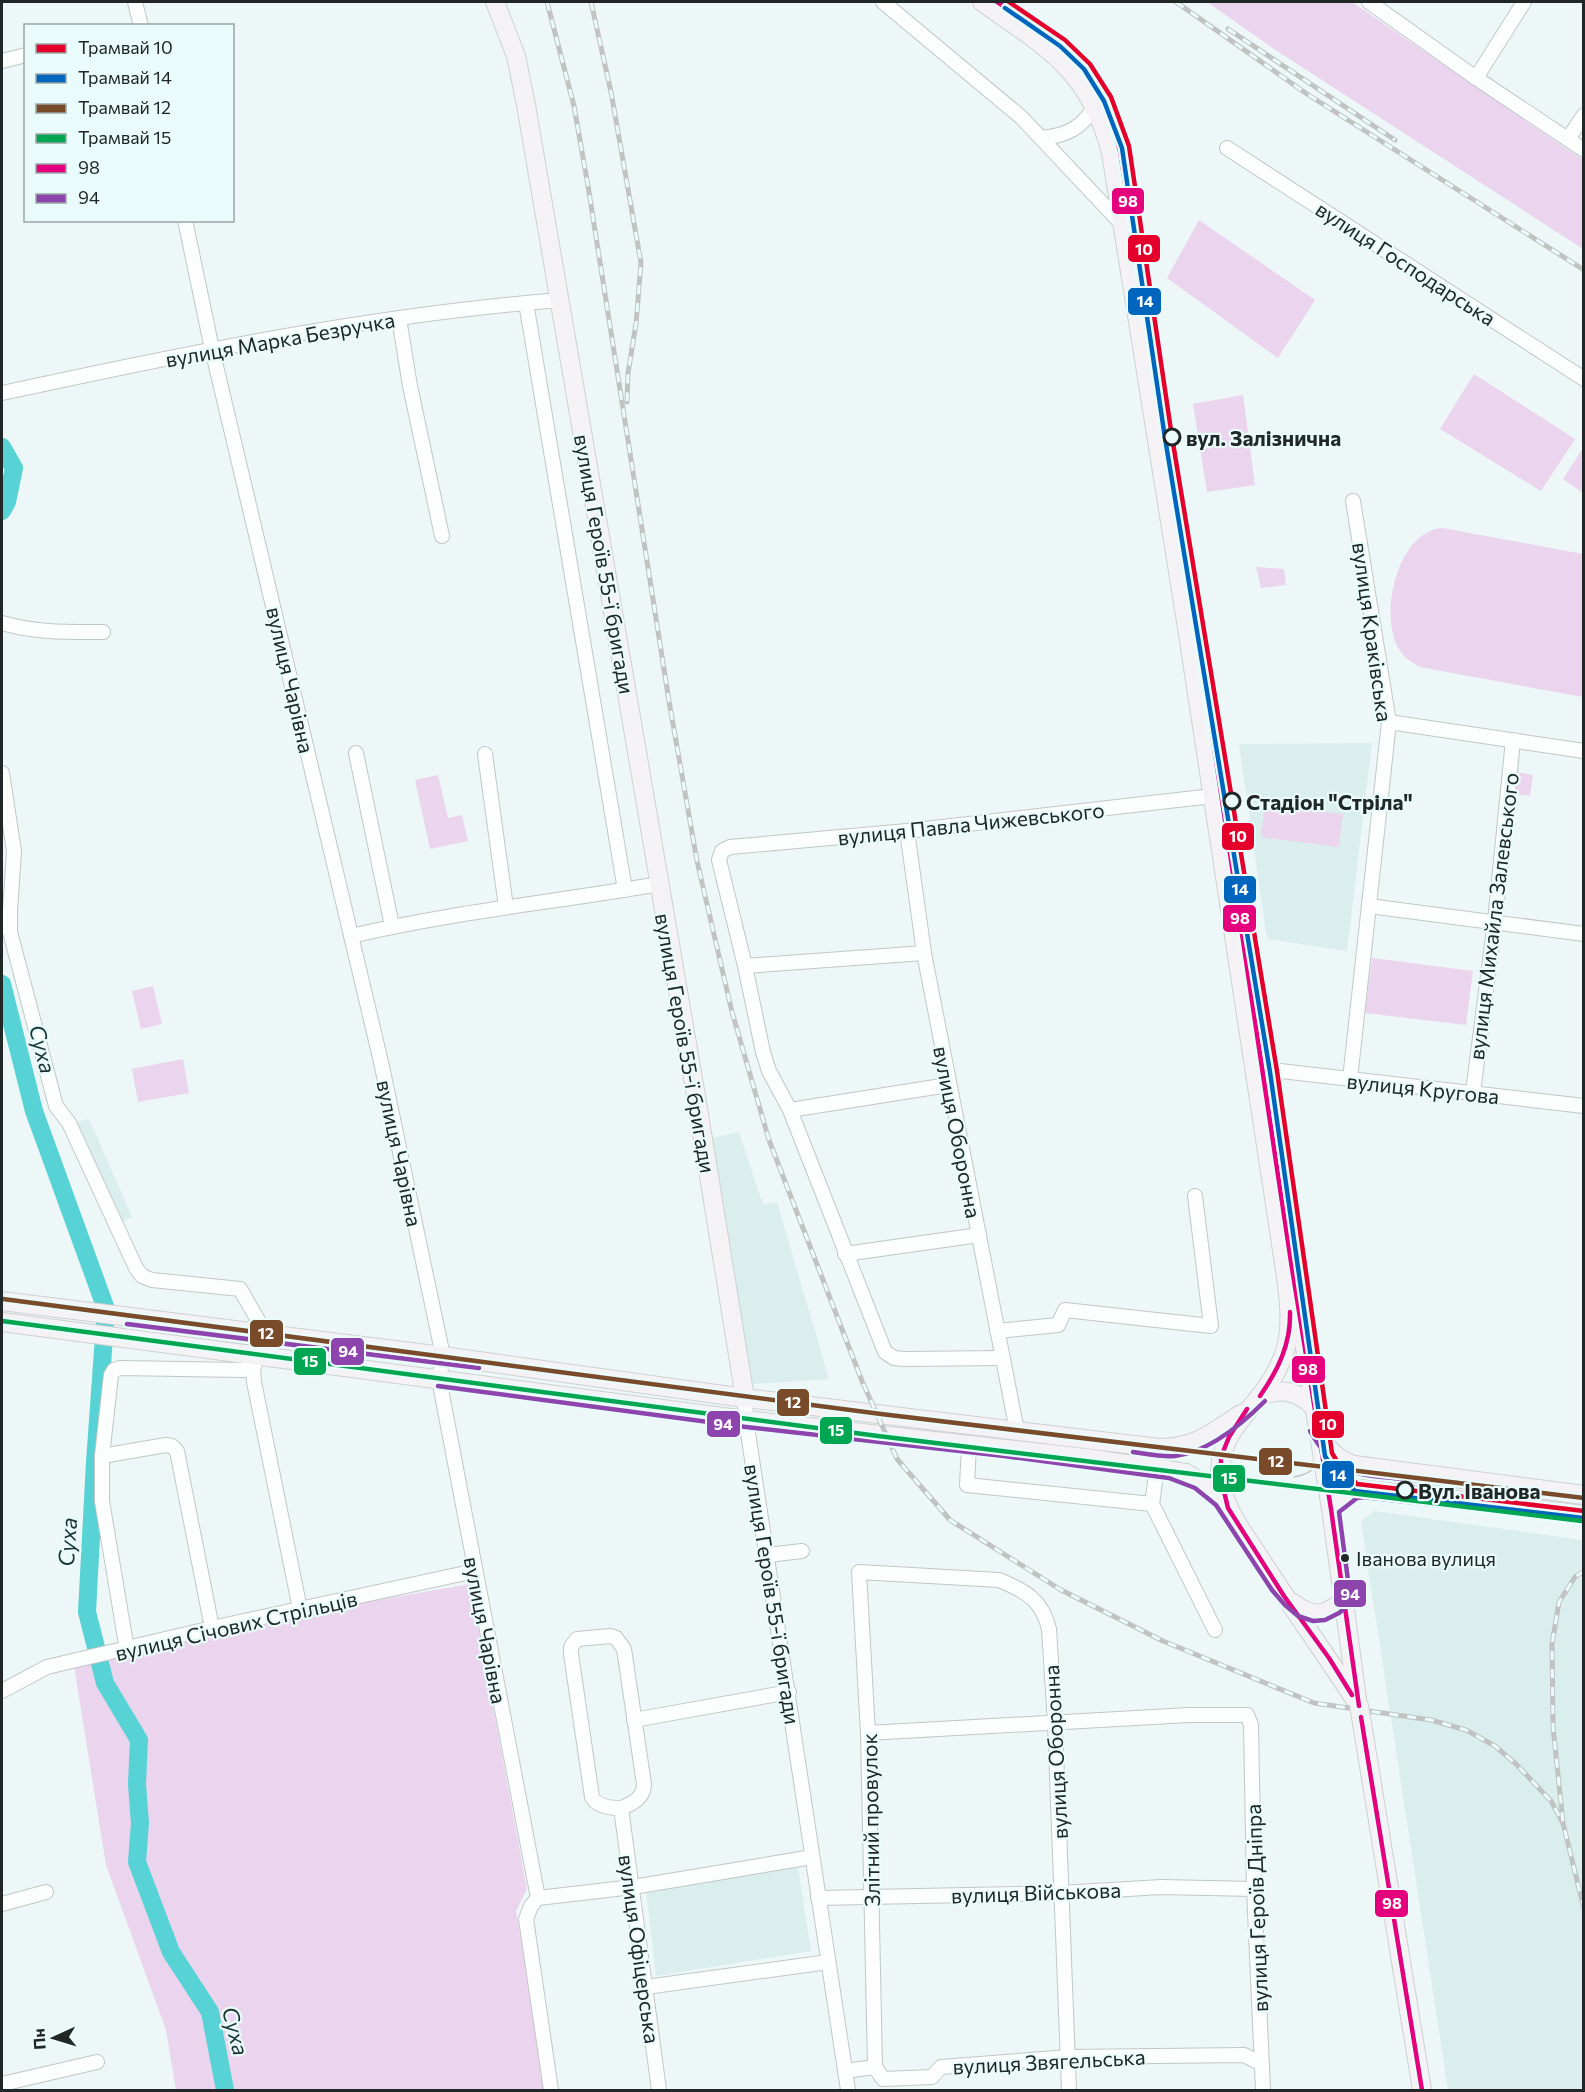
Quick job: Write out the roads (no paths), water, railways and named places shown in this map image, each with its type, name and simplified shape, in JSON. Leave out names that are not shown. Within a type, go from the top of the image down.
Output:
[{"type":"main road","name":"вулиця Героїв 55-ї бригади","points":[[495,2],[502,15],[518,66],[560,300],[696,1096],[745,1398]]},
{"type":"main road","points":[[982,2],[1049,49],[1076,75],[1095,106],[1106,131],[1128,231]]},
{"type":"main road","points":[[998,2],[1055,41],[1084,68],[1100,92],[1115,127],[1128,231],[1217,796],[1263,1069],[1360,1711],[1422,2091]]},
{"type":"main road","points":[[2,1301],[443,1356],[745,1398],[1159,1448],[1178,1448],[1196,1443],[1247,1409],[1260,1396],[1280,1362],[1290,1333],[1285,1270],[1217,796]]},
{"type":"main road","points":[[2,1322],[141,1340],[256,1362],[439,1379],[746,1420],[1086,1458],[1186,1473],[1228,1508],[1284,1596],[1329,1658],[1360,1711]]},
{"type":"main road","points":[[1260,1396],[1285,1391],[1301,1394],[1314,1407]]},
{"type":"main road","points":[[1228,1508],[1221,1479],[1221,1457],[1229,1437],[1247,1409]]},
{"type":"main road","points":[[1317,1427],[1332,1453],[1342,1461],[1354,1466],[1584,1495]]},
{"type":"main road","points":[[1331,1509],[1354,1491],[1364,1489],[1584,1515]]},
{"type":"main road","points":[[1284,1596],[1305,1612],[1314,1614],[1321,1614],[1332,1609],[1344,1600]]},
{"type":"street","points":[[135,2],[140,24]]},
{"type":"street","points":[[883,2],[1021,117],[1128,231]]},
{"type":"street","points":[[1369,2],[1476,78],[1584,150]]},
{"type":"street","points":[[1476,78],[1524,2]]},
{"type":"street","points":[[2,61],[24,56]]},
{"type":"street","points":[[1041,138],[1066,134],[1079,126],[1095,106]]},
{"type":"street","points":[[1568,140],[1584,115]]},
{"type":"street","name":"вулиця Господарська","points":[[1227,148],[1584,380]]},
{"type":"street","name":"вулиця Чарівна","points":[[185,222],[212,349],[381,1062],[443,1356],[439,1379],[538,1898]]},
{"type":"street","name":"вулиця Марка Безручка","points":[[2,393],[304,332],[399,318],[560,300]]},
{"type":"street","points":[[526,303],[625,890]]},
{"type":"street","points":[[399,318],[410,386],[442,536]]},
{"type":"street","name":"вулиця Краківська","points":[[1350,1079],[1389,722],[1353,501]]},
{"type":"street","points":[[2,623],[50,633],[104,632]]},
{"type":"street","points":[[1389,722],[1584,751]]},
{"type":"street","name":"вулиця Михайла Залевського","points":[[1473,1092],[1495,921],[1513,740]]},
{"type":"street","points":[[356,753],[392,926]]},
{"type":"street","points":[[485,754],[506,907]]},
{"type":"street","points":[[2,773],[14,850],[9,911],[10,932],[56,1106],[69,1123],[115,1226],[142,1276],[152,1280],[240,1288],[266,1334]]},
{"type":"street","name":"вулиця Павла Чижевського","points":[[745,966],[719,860],[722,851],[730,847],[907,831],[1217,796]]},
{"type":"street","name":"вулиця Оборонна","points":[[907,831],[924,953],[948,1085],[1017,1431]]},
{"type":"street","points":[[351,936],[392,926],[659,884]]},
{"type":"street","points":[[1369,906],[1584,934]]},
{"type":"street","points":[[924,953],[745,966],[763,1053],[769,1071],[790,1110],[885,1352],[894,1358],[1002,1358]]},
{"type":"street","name":"вулиця Кругова","points":[[1263,1069],[1584,1106]]},
{"type":"street","points":[[790,1110],[948,1085]]},
{"type":"street","points":[[997,1331],[1058,1324],[1065,1310],[1211,1326],[1195,1196]]},
{"type":"street","points":[[845,1254],[978,1235]]},
{"type":"street","points":[[127,1650],[102,1501],[102,1456],[109,1380],[114,1370],[120,1368],[242,1371],[256,1362],[300,1609]]},
{"type":"street","name":"вулиця Героїв 55-ї бригади","points":[[745,1398],[746,1420],[848,2091]]},
{"type":"street","points":[[102,1456],[166,1445],[177,1450],[212,1629]]},
{"type":"street","points":[[969,1446],[967,1485],[1152,1504]]},
{"type":"street","points":[[1157,1468],[1152,1504],[1215,1630]]},
{"type":"street","points":[[768,1555],[802,1551]]},
{"type":"street","name":"вулиця Січових Стрільців","points":[[2,1691],[47,1667],[475,1571]]},
{"type":"street","name":"вулиця Оборонна","points":[[859,1572],[999,1580],[1014,1586],[1039,1603],[1046,1615],[1049,1629],[1055,1724],[1069,2091]]},
{"type":"street","name":"Злітний провулок","points":[[859,1572],[868,1733],[875,2067]]},
{"type":"street","points":[[611,1636],[616,1638],[624,1649],[644,1791],[635,1801],[621,1808],[600,1805],[594,1802],[592,1797],[571,1654],[573,1642],[577,1639],[611,1636]]},
{"type":"street","points":[[634,1720],[789,1692]]},
{"type":"street","name":"вулиця Героїв Дніпра","points":[[1055,1724],[1189,1715],[1246,1715],[1251,1725],[1254,1889],[1263,2091]]},
{"type":"street","points":[[868,1733],[1055,1724]]},
{"type":"street","name":"вулиця Офіцерська","points":[[621,1808],[659,2091]]},
{"type":"street","points":[[551,2091],[526,1919],[531,1906],[538,1898],[633,1887],[812,1857]]},
{"type":"street","name":"вулиця Військова","points":[[818,1898],[1061,1893],[1161,1887],[1254,1889]]},
{"type":"street","points":[[2,1904],[46,1892]]},
{"type":"street","points":[[646,1987],[828,1962]]},
{"type":"street","name":"вулиця Звягельська","points":[[875,2067],[883,2079],[892,2079],[932,2077],[941,2067],[1068,2057],[1244,2055],[1262,2064]]},
{"type":"street","points":[[2,2084],[97,2062]]},
{"type":"street","points":[[845,2071],[875,2067]]},
{"type":"waterway","points":[[2,447],[14,468],[7,502],[2,511]]},
{"type":"waterway","name":"Суха","points":[[2,984],[34,1111],[106,1309],[87,1612],[105,1683],[139,1740],[137,1784],[140,1823],[137,1862],[171,1952],[210,2012],[225,2090]]},
{"type":"tram line","name":"10","points":[[1009,2],[1065,40],[1090,64],[1111,97],[1129,146],[1172,437],[1277,1071],[1332,1453],[1340,1466],[1357,1484],[1584,1511]]},
{"type":"tram line","name":"14","points":[[1005,8],[1060,46],[1084,69],[1104,101],[1122,148],[1165,438],[1270,1072],[1325,1456],[1334,1471],[1355,1491],[1583,1518]]},
{"type":"tram line","name":"12","points":[[3,1299],[881,1414],[1584,1498]]},
{"type":"tram line","name":"15","points":[[2,1321],[878,1436],[1582,1521]]},
{"type":"tram line","points":[[1294,1477],[1310,1471],[1321,1461],[1328,1447],[1332,1430]]},
{"type":"railway","points":[[547,2],[574,106],[669,701],[697,861],[732,1012],[769,1140],[862,1381],[897,1459],[950,1520],[1061,1590],[1163,1641],[1314,1703],[1431,1720],[1466,1730],[1495,1746],[1516,1764],[1551,1801],[1563,1823]]},
{"type":"railway","points":[[591,2],[611,92],[641,263],[636,324],[628,373],[627,402]]},
{"type":"railway","points":[[1176,2],[1307,94],[1584,270]]},
{"type":"railway","points":[[1228,29],[1395,140]]},
{"type":"railway","points":[[1584,1571],[1575,1577],[1559,1602],[1552,1644],[1553,1726],[1563,1823],[1584,1909]]},
{"type":"place","name":"вул. Залізнична","points":[[1172,437]]},
{"type":"place","name":"Стадіон \"Стріла\"","points":[[1232,801]]},
{"type":"place","name":"Вул. Іванова","points":[[1405,1490]]},
{"type":"place","name":"Іванова вулиця","points":[[1345,1558]]}]
